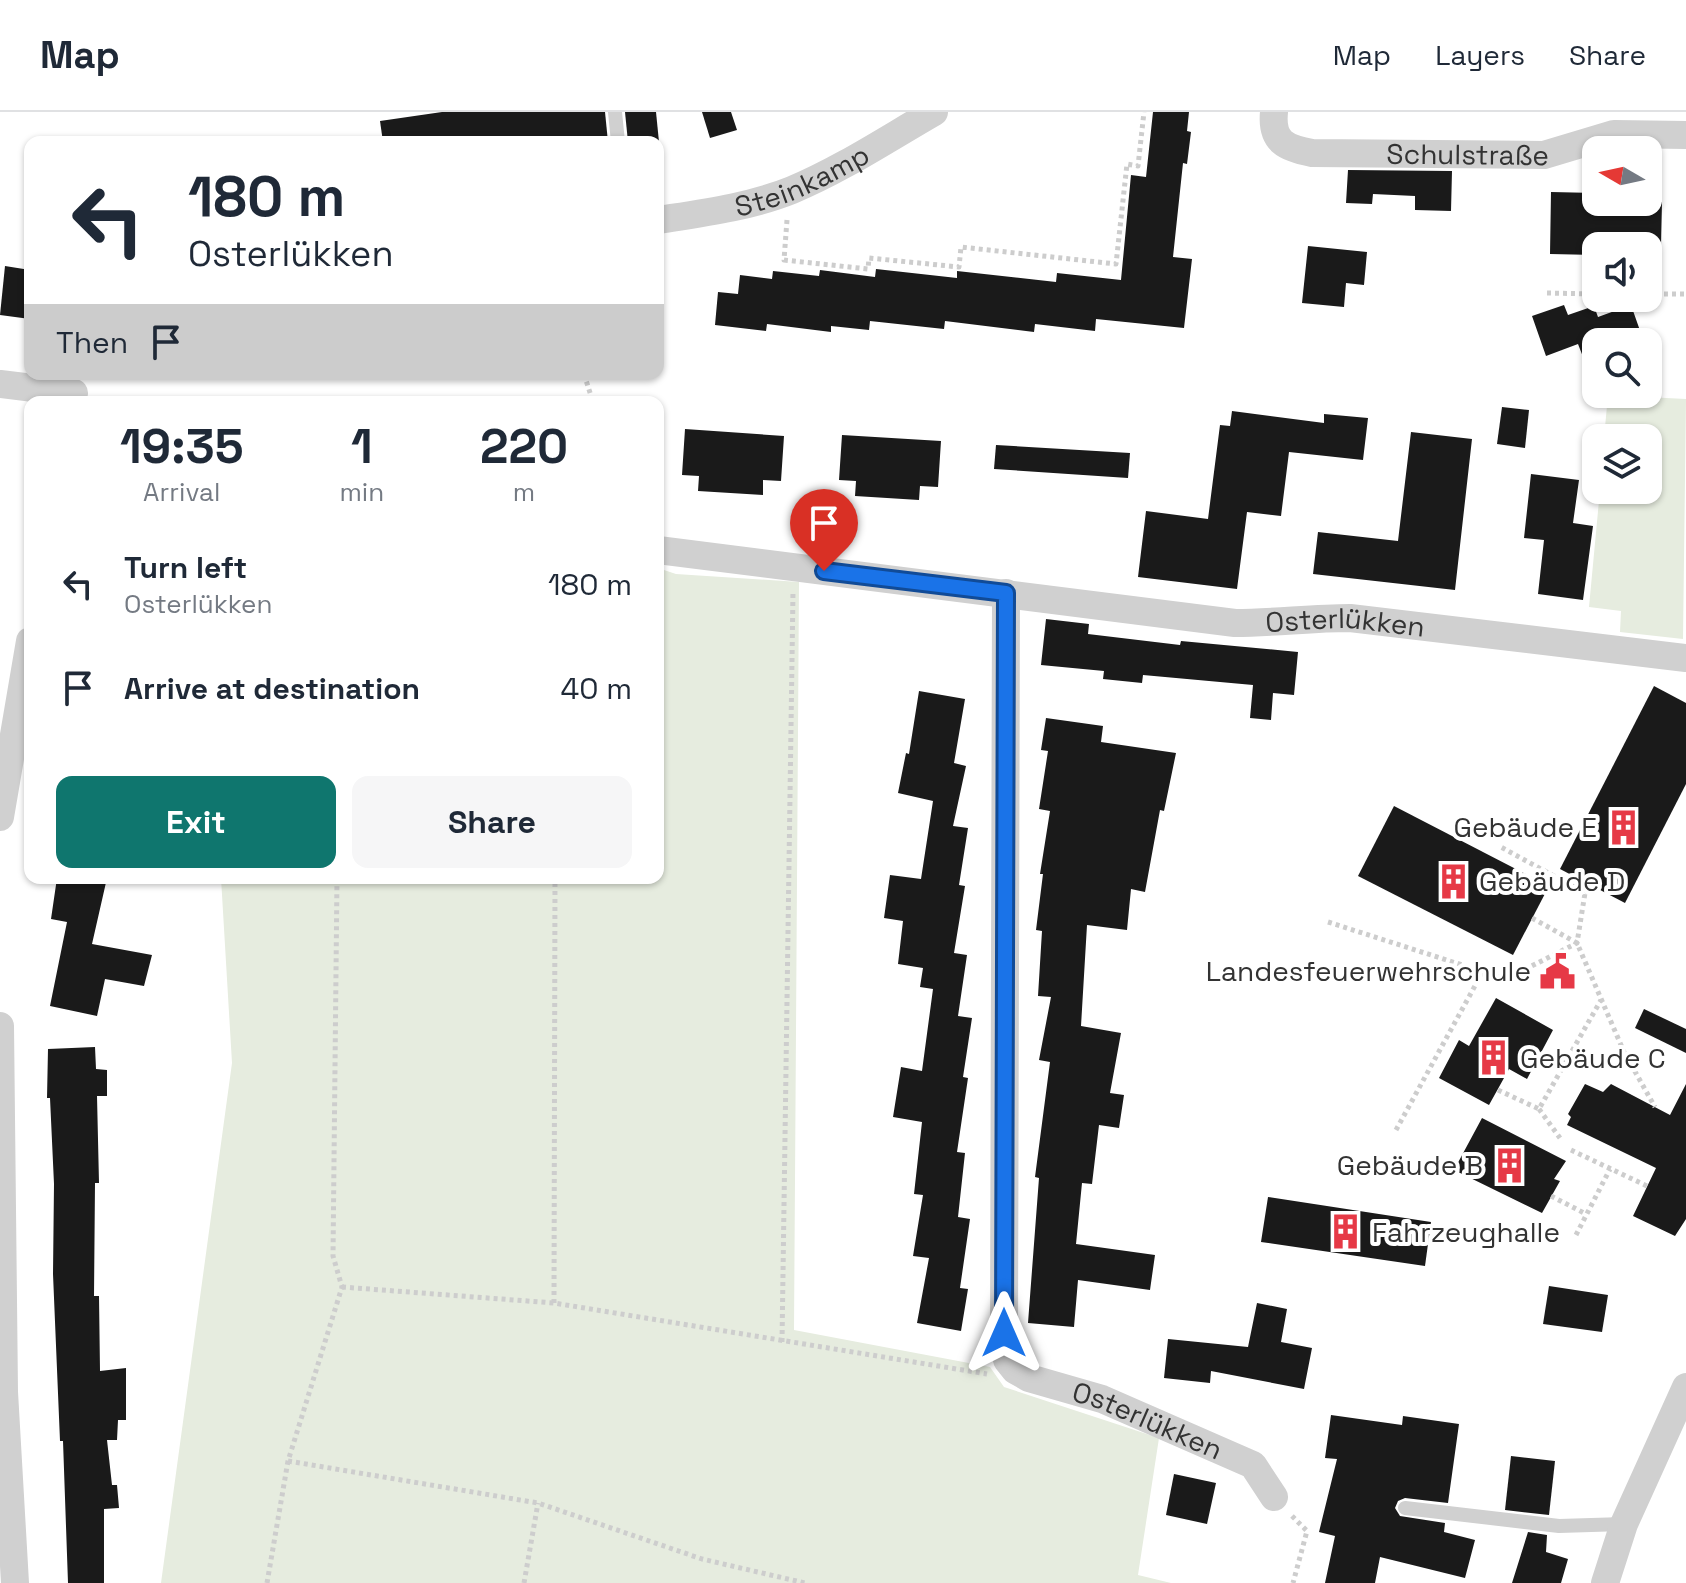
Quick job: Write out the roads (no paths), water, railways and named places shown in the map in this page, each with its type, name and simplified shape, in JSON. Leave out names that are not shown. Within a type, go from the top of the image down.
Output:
[{"type":"street","name":"Steinkamp","points":[[664,219],[719,211],[789,191],[841,167],[934,112]]},
{"type":"street","name":"Schulstraße","points":[[1274,112],[1273,125],[1280,141],[1291,149],[1312,153],[1544,155],[1614,134],[1686,135]]},
{"type":"street","points":[[0,384],[77,390]]},
{"type":"street","name":"Osterlükken","points":[[664,551],[1235,623],[1350,618],[1686,658]]},
{"type":"street","name":"Osterlükken","points":[[1006,593],[1004,1333],[1007,1360],[1015,1370],[1029,1378],[1102,1399],[1253,1465],[1274,1497]]},
{"type":"street","points":[[0,817],[24,676]]},
{"type":"street","points":[[0,1026],[6,1551],[15,1583]]},
{"type":"street","points":[[1605,1583],[1624,1524],[1686,1387]]},
{"type":"lane","points":[[615,112],[617,136]]},
{"type":"lane","points":[[1405,1508],[1559,1526],[1624,1524]]},
{"type":"place","name":"Gebäude E","points":[[1623,827]]},
{"type":"place","name":"Gebäude D","points":[[1453,881]]},
{"type":"place","name":"Landesfeuerwehrschule","points":[[1557,971]]},
{"type":"place","name":"Gebäude C","points":[[1494,1058]]},
{"type":"place","name":"Gebäude B","points":[[1509,1165]]},
{"type":"place","name":"Fahrzeughalle","points":[[1346,1232]]}]
